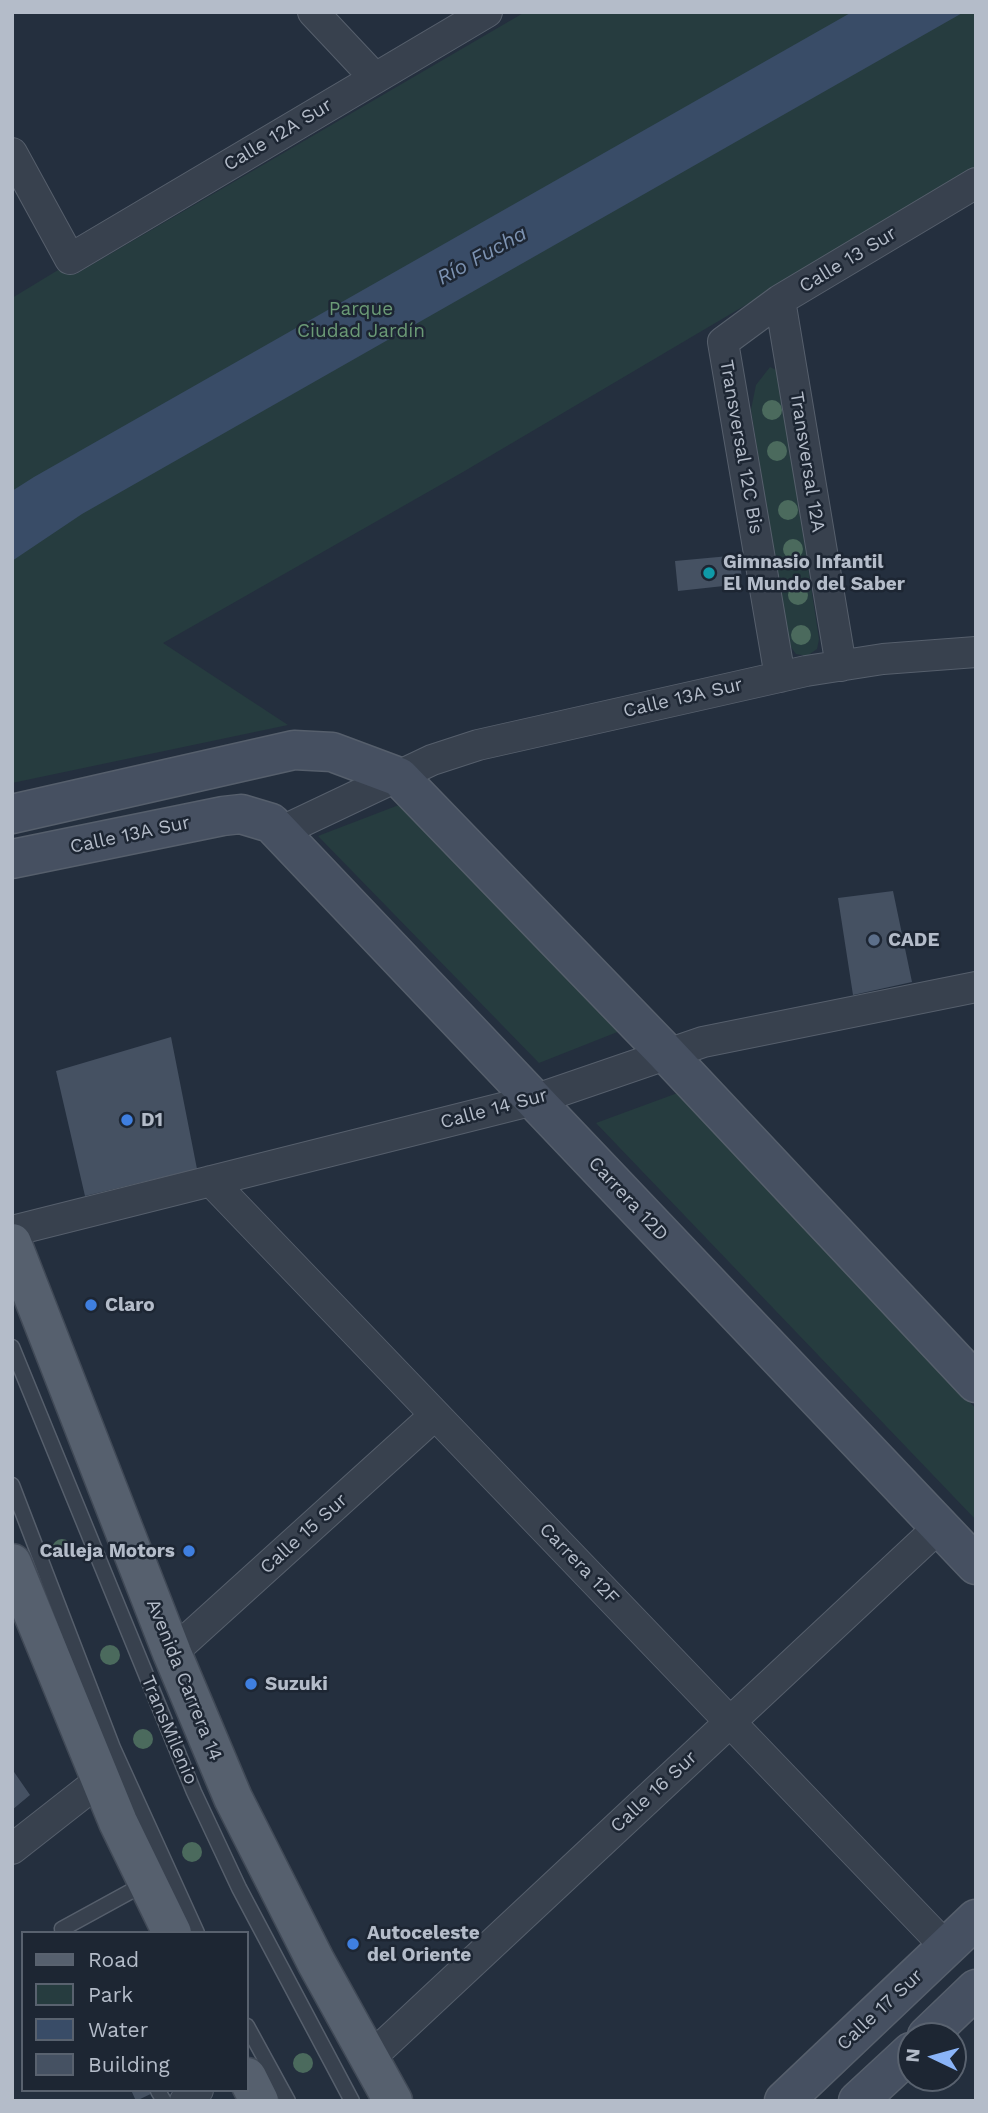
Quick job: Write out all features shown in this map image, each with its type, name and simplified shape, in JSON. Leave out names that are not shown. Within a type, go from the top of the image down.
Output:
[{"type":"main road","name":"Avenida Carrera 14","points":[[12,1243],[172,1653],[261,1855],[393,2101]]},
{"type":"main road","points":[[12,1563],[100,1780],[171,1931]]},
{"type":"main road","points":[[248,2079],[259,2101]]},
{"type":"street","points":[[313,12],[375,78]]},
{"type":"street","name":"Calle 12A Sur","points":[[12,153],[70,259],[487,12]]},
{"type":"street","name":"Calle 13 Sur","points":[[723,342],[780,300],[976,183]]},
{"type":"street","name":"Transversal 12A","points":[[780,300],[841,666]]},
{"type":"street","name":"Transversal 12C Bis","points":[[723,342],[779,677]]},
{"type":"street","name":"Calle 13A Sur","points":[[12,859],[241,814],[257,817],[280,832],[432,760],[466,748],[779,677],[841,666],[976,652]]},
{"type":"street","points":[[12,814],[294,750],[332,752],[399,777],[666,1053],[976,1383]]},
{"type":"street","name":"Carrera 12D","points":[[280,832],[976,1566]]},
{"type":"street","name":"Calle 14 Sur","points":[[12,1231],[534,1100],[703,1042],[976,987]]},
{"type":"street","name":"Carrera 12F","points":[[211,1181],[946,1947]]},
{"type":"street","name":"Calle 15 Sur","points":[[172,1653],[435,1415]]},
{"type":"street","name":"Calle 16 Sur","points":[[370,2058],[939,1527]]},
{"type":"street","points":[[12,1849],[100,1780]]},
{"type":"street","name":"Calle 17 Sur","points":[[784,2101],[976,1919]]},
{"type":"street","points":[[942,2022],[976,1989]]},
{"type":"street","points":[[858,2101],[897,2065]]},
{"type":"lane","name":"TransMilenio","points":[[12,1347],[194,1792],[239,1888],[352,2101]]},
{"type":"lane","points":[[12,1485],[113,1748],[196,1931]]},
{"type":"lane","points":[[63,1931],[147,1883]]},
{"type":"lane","points":[[248,2028],[288,2101]]},
{"type":"green space","name":"Parque Ciudad Jardín","points":[[525,12],[976,12],[976,169],[463,472],[163,643],[288,725],[12,783],[12,298],[68,264],[76,274]]},
{"type":"green space","points":[[770,367],[778,371],[819,639],[817,649],[807,656],[796,654],[788,643],[751,410],[756,385]]},
{"type":"green space","points":[[412,800],[630,1027],[539,1063],[318,836]]},
{"type":"green space","points":[[683,1091],[976,1409],[976,1520],[596,1123]]},
{"type":"water","name":"Río Fucha","points":[[852,12],[964,12],[82,514],[12,561],[12,491]]},
{"type":"building","name":"Gimnasio Infantil El Mundo del Saber","points":[[740,555],[742,584],[678,591],[675,561]]},
{"type":"building","name":"CADE","points":[[893,891],[912,982],[853,995],[838,898]]},
{"type":"building","name":"D1","points":[[171,1037],[197,1169],[85,1196],[56,1071]]},
{"type":"building","points":[[12,1769],[30,1795],[12,1810]]},
{"type":"building","points":[[132,2092],[155,2092],[136,2101]]},
{"type":"place","name":"Gimnasio Infantil El Mundo del Saber","points":[[709,573]]},
{"type":"place","name":"CADE","points":[[874,940]]},
{"type":"place","name":"D1","points":[[127,1120]]},
{"type":"place","name":"Claro","points":[[91,1305]]},
{"type":"place","name":"Calleja Motors","points":[[189,1551]]},
{"type":"place","name":"Suzuki","points":[[251,1684]]},
{"type":"place","name":"Autoceleste del Oriente","points":[[353,1944]]}]
